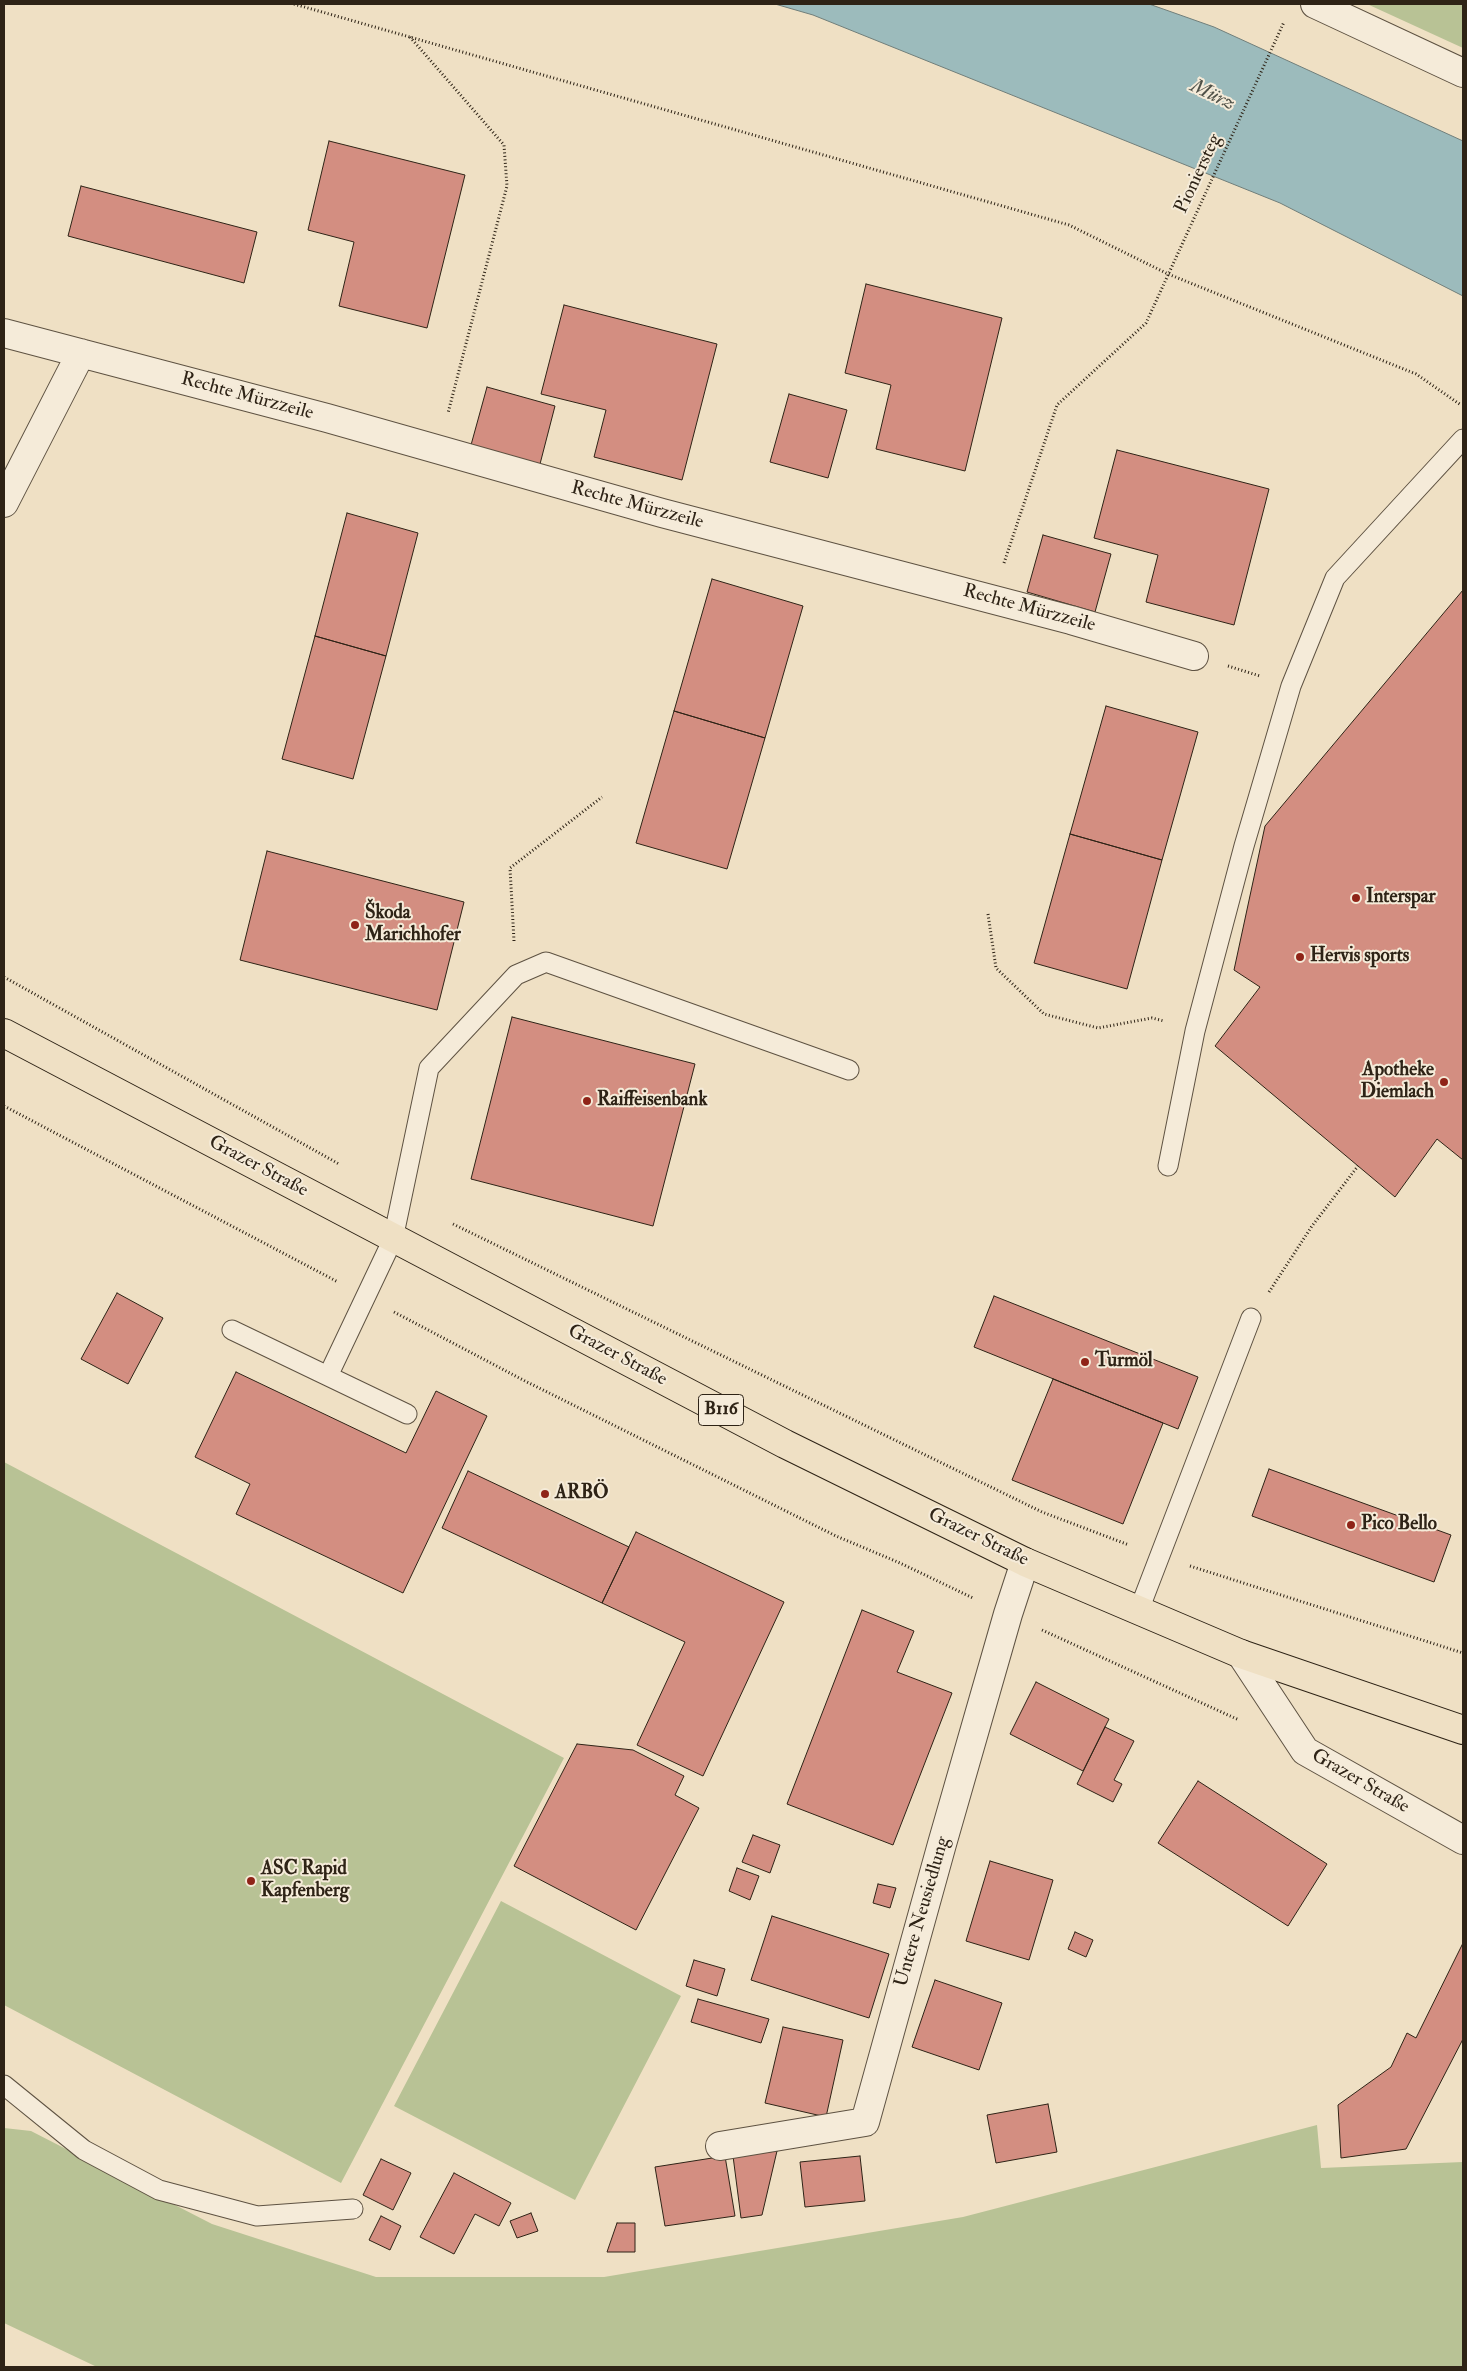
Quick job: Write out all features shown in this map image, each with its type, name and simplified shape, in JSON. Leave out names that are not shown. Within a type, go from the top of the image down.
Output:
[{"type":"main road","name":"Grazer Straße","points":[[4,1033],[785,1444],[1025,1562],[1241,1654],[1463,1730]]},
{"type":"street","points":[[1314,4],[1463,73]]},
{"type":"street","name":"Rechte Mürzzeile","points":[[4,333],[82,352],[662,513],[1087,624],[1194,656]]},
{"type":"street","points":[[4,503],[82,352]]},
{"type":"street","name":"Untere Neusiedlung","points":[[720,2146],[865,2122],[1008,1614],[1025,1562]]},
{"type":"street","name":"Grazer Straße","points":[[1241,1654],[1305,1751],[1463,1840]]},
{"type":"lane","points":[[1168,1166],[1195,1031],[1244,846],[1291,686],[1335,578],[1463,439]]},
{"type":"lane","points":[[328,1376],[393,1239],[429,1068],[516,976],[546,962],[849,1070]]},
{"type":"lane","points":[[1139,1610],[1252,1318]]},
{"type":"lane","points":[[232,1330],[407,1414]]},
{"type":"lane","points":[[4,2085],[84,2150],[159,2190],[257,2216],[353,2209]]},
{"type":"path","points":[[294,4],[1069,225],[1168,274],[1416,374],[1463,407]]},
{"type":"path","name":"Pioniersteg","points":[[991,599],[1057,404],[1146,323],[1288,13]]},
{"type":"path","points":[[410,37],[504,145],[507,186],[439,450]]},
{"type":"path","points":[[1194,656],[1291,686]]},
{"type":"path","points":[[516,976],[510,868],[602,798]]},
{"type":"path","points":[[988,914],[996,968],[1044,1014],[1098,1028],[1152,1018],[1195,1031]]},
{"type":"path","points":[[4,977],[341,1165]]},
{"type":"path","points":[[4,1106],[525,1381],[836,1536],[900,1563],[1244,1723]]},
{"type":"path","points":[[1252,1318],[1312,1226],[1358,1166]]},
{"type":"path","points":[[402,1199],[1042,1512],[1160,1557],[1463,1653]]},
{"type":"green space","points":[[1367,4],[1463,4],[1463,48]]},
{"type":"green space","name":"ASC Rapid Kapfenberg","points":[[4,1462],[564,1758],[341,2183],[4,2005]]},
{"type":"green space","points":[[501,1901],[681,1996],[575,2200],[394,2106]]},
{"type":"green space","points":[[1317,2125],[1321,2168],[1463,2162],[1463,2367],[97,2367],[4,2323],[4,2128],[31,2131],[212,2224],[376,2277],[604,2277],[963,2217]]},
{"type":"water","name":"Mürz","points":[[775,4],[1149,4],[1214,27],[1463,141],[1463,296],[1280,203],[813,15]]},
{"type":"building","points":[[329,141],[465,175],[427,328],[339,306],[354,242],[308,230]]},
{"type":"building","points":[[81,186],[257,232],[244,283],[68,236]]},
{"type":"building","points":[[866,284],[1002,318],[965,471],[876,449],[891,385],[845,373]]},
{"type":"building","points":[[564,305],[717,344],[682,480],[594,457],[606,410],[541,394]]},
{"type":"building","points":[[487,387],[555,406],[540,464],[471,445]]},
{"type":"building","points":[[789,394],[847,410],[828,478],[770,462]]},
{"type":"building","points":[[1117,450],[1269,489],[1234,625],[1146,602],[1158,555],[1094,538]]},
{"type":"building","points":[[347,513],[418,533],[386,656],[315,636]]},
{"type":"building","points":[[1043,535],[1111,554],[1095,612],[1027,592]]},
{"type":"building","points":[[712,579],[803,606],[765,738],[674,711]]},
{"type":"building","name":"Interspar","points":[[1463,590],[1463,1160],[1437,1139],[1395,1197],[1215,1046],[1260,987],[1234,970],[1265,826]]},
{"type":"building","points":[[315,636],[386,656],[353,779],[282,759]]},
{"type":"building","points":[[1106,706],[1198,732],[1162,860],[1070,834]]},
{"type":"building","points":[[674,711],[765,738],[727,869],[636,843]]},
{"type":"building","points":[[1070,834],[1162,860],[1127,989],[1034,963]]},
{"type":"building","points":[[267,851],[464,902],[437,1010],[240,960]]},
{"type":"building","points":[[512,1017],[695,1064],[653,1226],[471,1179]]},
{"type":"building","points":[[117,1293],[163,1318],[128,1384],[81,1359]]},
{"type":"building","name":"Turmöl","points":[[994,1296],[1198,1377],[1178,1429],[974,1347]]},
{"type":"building","points":[[236,1372],[406,1453],[436,1391],[487,1416],[403,1593],[236,1514],[250,1484],[195,1457]]},
{"type":"building","points":[[1053,1379],[1163,1423],[1123,1524],[1012,1480]]},
{"type":"building","name":"Pico Bello","points":[[1269,1469],[1451,1535],[1434,1582],[1252,1516]]},
{"type":"building","points":[[468,1471],[629,1547],[602,1603],[442,1528]]},
{"type":"building","points":[[636,1532],[784,1602],[703,1776],[637,1745],[685,1642],[602,1603]]},
{"type":"building","points":[[862,1610],[914,1631],[897,1672],[952,1693],[893,1845],[787,1804]]},
{"type":"building","points":[[1036,1682],[1109,1719],[1083,1771],[1010,1734]]},
{"type":"building","points":[[1105,1727],[1134,1741],[1114,1780],[1122,1784],[1113,1802],[1077,1784]]},
{"type":"building","points":[[577,1744],[633,1750],[684,1776],[675,1795],[699,1808],[636,1930],[514,1866]]},
{"type":"building","points":[[1198,1781],[1327,1864],[1288,1926],[1158,1843]]},
{"type":"building","points":[[753,1835],[780,1845],[770,1873],[742,1862]]},
{"type":"building","points":[[990,1861],[1053,1880],[1029,1960],[966,1941]]},
{"type":"building","points":[[737,1868],[759,1876],[750,1900],[729,1891]]},
{"type":"building","points":[[878,1884],[896,1888],[890,1908],[873,1903]]},
{"type":"building","points":[[772,1916],[889,1954],[869,2018],[751,1980]]},
{"type":"building","points":[[1075,1932],[1093,1940],[1086,1957],[1068,1949]]},
{"type":"building","points":[[1463,1943],[1463,2039],[1406,2149],[1341,2158],[1338,2105],[1391,2067],[1407,2033],[1416,2038]]},
{"type":"building","points":[[694,1960],[725,1969],[717,1996],[686,1986]]},
{"type":"building","points":[[935,1980],[1002,2003],[979,2070],[912,2047]]},
{"type":"building","points":[[698,1999],[769,2019],[761,2043],[691,2022]]},
{"type":"building","points":[[783,2027],[843,2040],[826,2117],[765,2103]]},
{"type":"building","points":[[1048,2104],[1057,2152],[996,2163],[987,2115]]},
{"type":"building","points":[[777,2151],[762,2215],[741,2218],[733,2156]]},
{"type":"building","points":[[725,2156],[735,2216],[665,2226],[655,2167]]},
{"type":"building","points":[[860,2156],[865,2201],[805,2207],[800,2162]]},
{"type":"building","points":[[381,2159],[411,2173],[393,2210],[363,2195]]},
{"type":"building","points":[[454,2173],[511,2203],[499,2226],[475,2214],[454,2254],[420,2237]]},
{"type":"building","points":[[531,2213],[538,2231],[517,2238],[510,2221]]},
{"type":"building","points":[[381,2216],[401,2226],[390,2250],[369,2240]]},
{"type":"building","points":[[617,2223],[635,2223],[635,2252],[607,2252]]},
{"type":"place","name":"Interspar","points":[[1356,898]]},
{"type":"place","name":"Škoda Marichhofer","points":[[355,925]]},
{"type":"place","name":"Hervis sports","points":[[1300,957]]},
{"type":"place","name":"Apotheke Diemlach","points":[[1444,1082]]},
{"type":"place","name":"Raiffeisenbank","points":[[587,1101]]},
{"type":"place","name":"Turmöl","points":[[1085,1362]]},
{"type":"place","name":"ARBÖ","points":[[545,1494]]},
{"type":"place","name":"Pico Bello","points":[[1351,1525]]},
{"type":"place","name":"ASC Rapid Kapfenberg","points":[[251,1881]]}]
